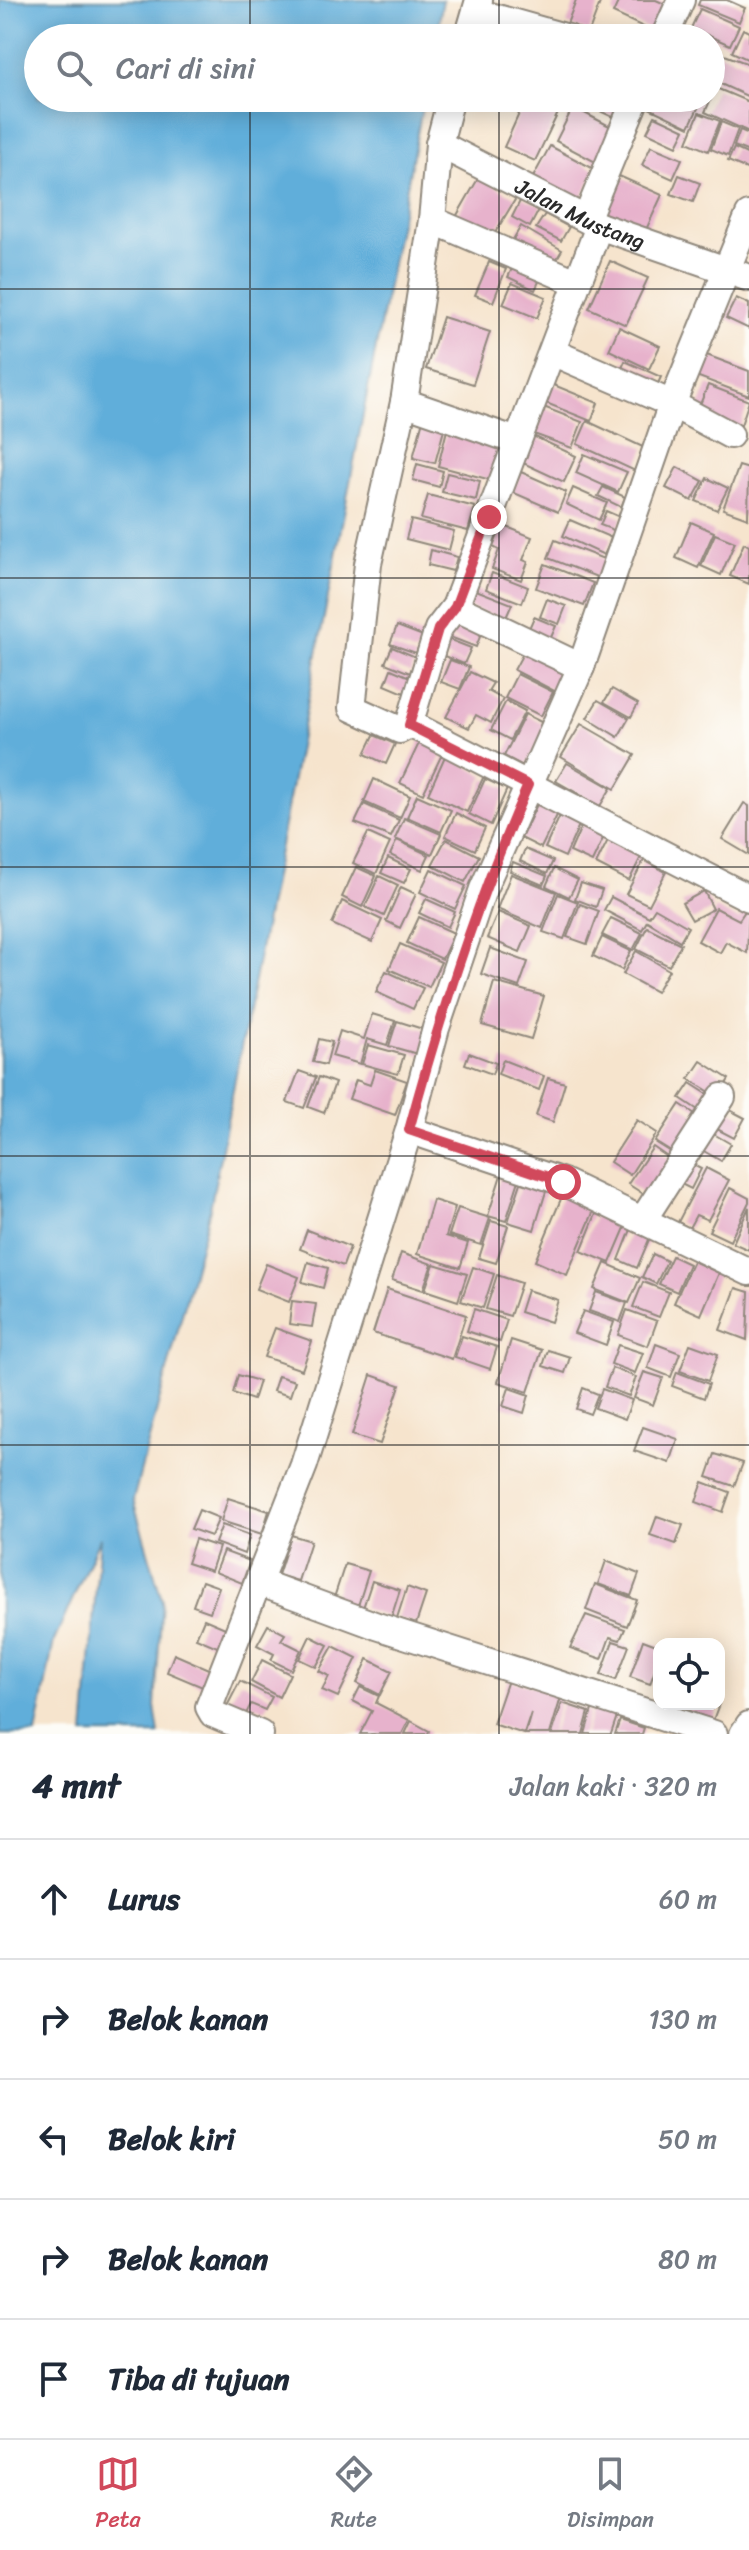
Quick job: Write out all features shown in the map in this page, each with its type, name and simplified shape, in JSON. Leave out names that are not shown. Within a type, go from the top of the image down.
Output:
[{"type":"street","points":[[670,24],[681,0]]},
{"type":"street","points":[[478,6],[529,24]]},
{"type":"street","points":[[447,112],[439,144],[432,220],[404,402],[368,564],[352,708],[400,730],[409,725],[438,629],[455,607],[552,352],[631,112]]},
{"type":"street","name":"Jalan Mustang","points":[[439,144],[593,222],[739,273]]},
{"type":"street","points":[[260,1734],[209,1711],[304,1465],[409,1130],[436,1028],[483,889],[581,667],[672,404],[739,273],[749,215]]},
{"type":"street","points":[[432,220],[576,282]]},
{"type":"street","points":[[552,352],[672,404],[730,435]]},
{"type":"street","points":[[404,402],[517,441]]},
{"type":"street","points":[[455,607],[581,667]]},
{"type":"street","points":[[409,725],[749,898]]},
{"type":"street","points":[[644,1218],[722,1097]]},
{"type":"street","points":[[409,1130],[563,1182],[644,1218],[749,1272]]},
{"type":"street","points":[[258,1582],[377,1626],[710,1734]]},
{"type":"street","points":[[743,1734],[749,1725]]},
{"type":"water","points":[[0,0],[443,0],[439,24],[24,24],[24,112],[421,112],[210,1209],[133,1500],[162,1600],[155,1706],[159,1734],[84,1734],[100,1537],[54,1641],[36,1734],[0,1734]]},
{"type":"building","points":[[576,0],[601,0],[592,24],[567,24]]},
{"type":"building","points":[[619,0],[656,0],[665,4],[655,24],[637,24],[613,13]]},
{"type":"building","points":[[700,0],[727,0],[745,8],[739,22],[698,5]]},
{"type":"building","points":[[700,9],[739,26],[730,45],[725,43],[725,24],[693,24]]},
{"type":"building","points":[[743,29],[749,32],[749,60],[732,52]]},
{"type":"building","points":[[725,55],[749,64],[749,97],[725,86]]},
{"type":"building","points":[[725,92],[749,102],[749,132],[705,112],[725,112]]},
{"type":"building","points":[[520,112],[559,112],[535,161],[504,147]]},
{"type":"building","points":[[570,112],[583,112],[619,131],[601,165],[556,141]]},
{"type":"building","points":[[602,112],[625,112],[621,121]]},
{"type":"building","points":[[657,112],[696,112],[689,127]]},
{"type":"building","points":[[699,113],[720,121],[708,151],[687,142]]},
{"type":"building","points":[[655,116],[685,130],[677,146],[647,132]]},
{"type":"building","points":[[721,122],[738,129],[728,156],[711,149]]},
{"type":"building","points":[[740,130],[749,134],[749,152],[734,146]]},
{"type":"building","points":[[550,146],[596,170],[579,203],[532,179]]},
{"type":"building","points":[[651,146],[682,159],[673,179],[642,165]]},
{"type":"building","points":[[734,148],[749,155],[749,170],[728,161]]},
{"type":"building","points":[[679,175],[700,183],[693,202],[671,194]]},
{"type":"building","points":[[619,176],[662,195],[645,232],[602,213]]},
{"type":"building","points":[[479,177],[516,198],[492,238],[456,217]]},
{"type":"building","points":[[522,197],[541,206],[530,227],[512,217]]},
{"type":"building","points":[[545,214],[569,227],[561,241],[536,228]]},
{"type":"building","points":[[521,226],[562,250],[552,267],[511,243]]},
{"type":"building","points":[[516,260],[543,273],[535,290],[508,277]]},
{"type":"building","points":[[610,261],[648,278],[626,325],[589,308]]},
{"type":"building","points":[[489,262],[506,269],[493,302],[475,295]]},
{"type":"building","points":[[512,283],[546,297],[537,318],[503,304]]},
{"type":"building","points":[[736,298],[749,304],[749,329],[726,318]]},
{"type":"building","points":[[443,317],[490,332],[473,384],[426,369]]},
{"type":"building","points":[[619,327],[660,346],[649,369],[609,350]]},
{"type":"building","points":[[704,354],[749,371],[749,396],[696,376]]},
{"type":"building","points":[[625,361],[661,377],[655,390],[619,375]]},
{"type":"building","points":[[544,381],[598,403],[591,421],[536,399]]},
{"type":"building","points":[[708,385],[749,401],[739,431],[696,414]]},
{"type":"building","points":[[541,406],[582,422],[572,448],[531,433]]},
{"type":"building","points":[[423,420],[445,426],[435,463],[413,458]]},
{"type":"building","points":[[587,421],[645,448],[635,471],[577,444]]},
{"type":"building","points":[[448,426],[502,440],[491,480],[438,466]]},
{"type":"building","points":[[533,436],[576,456],[564,482],[521,462]]},
{"type":"building","points":[[584,454],[627,472],[618,492],[576,473]]},
{"type":"building","points":[[417,464],[443,471],[439,487],[413,480]]},
{"type":"building","points":[[739,466],[749,469],[748,518],[723,509]]},
{"type":"building","points":[[677,467],[703,481],[692,501],[666,488]]},
{"type":"building","points":[[521,472],[566,492],[558,512],[512,492]]},
{"type":"building","points":[[447,473],[480,481],[476,500],[442,492]]},
{"type":"building","points":[[707,478],[728,488],[717,510],[696,501]]},
{"type":"building","points":[[603,487],[625,497],[621,507],[598,496]]},
{"type":"building","points":[[573,488],[607,503],[599,520],[566,504]]},
{"type":"building","points":[[428,495],[475,507],[468,531],[421,519]]},
{"type":"building","points":[[606,511],[622,518],[616,531],[600,525]]},
{"type":"building","points":[[411,520],[454,531],[449,550],[406,539]]},
{"type":"building","points":[[570,520],[612,538],[604,555],[563,536]]},
{"type":"building","points":[[691,522],[714,532],[698,568],[676,558]]},
{"type":"building","points":[[502,525],[532,537],[523,560],[528,562],[521,580],[492,569],[499,550],[493,547]]},
{"type":"building","points":[[715,534],[735,542],[721,575],[701,566]]},
{"type":"building","points":[[555,540],[609,561],[602,579],[548,558]]},
{"type":"building","points":[[744,543],[749,546],[749,584],[730,576]]},
{"type":"building","points":[[431,550],[457,557],[453,571],[428,565]]},
{"type":"building","points":[[545,564],[593,583],[584,606],[536,588]]},
{"type":"building","points":[[492,573],[528,587],[522,603],[486,589]]},
{"type":"building","points":[[476,590],[512,604],[505,620],[469,607]]},
{"type":"building","points":[[547,599],[566,606],[559,624],[540,617]]},
{"type":"building","points":[[450,614],[484,626],[476,647],[442,634]]},
{"type":"building","points":[[534,617],[556,626],[549,642],[527,633]]},
{"type":"building","points":[[397,626],[423,636],[416,653],[390,644]]},
{"type":"building","points":[[440,636],[471,648],[464,664],[434,652]]},
{"type":"building","points":[[528,644],[576,669],[562,695],[514,670]]},
{"type":"building","points":[[392,647],[416,657],[410,673],[385,663]]},
{"type":"building","points":[[450,660],[469,667],[460,689],[441,682]]},
{"type":"building","points":[[391,669],[410,677],[404,693],[385,685]]},
{"type":"building","points":[[470,672],[493,683],[488,691],[503,699],[491,723],[476,715],[469,728],[446,717]]},
{"type":"building","points":[[517,674],[553,692],[541,716],[505,698]]},
{"type":"building","points":[[612,689],[638,704],[631,717],[604,702]]},
{"type":"building","points":[[598,700],[629,718],[618,737],[587,718]]},
{"type":"building","points":[[506,701],[525,711],[510,740],[491,730]]},
{"type":"building","points":[[525,714],[547,725],[525,767],[504,756]]},
{"type":"building","points":[[581,724],[635,755],[615,789],[561,757]]},
{"type":"building","points":[[374,735],[395,744],[386,764],[365,754]]},
{"type":"building","points":[[422,737],[445,748],[423,794],[400,783]]},
{"type":"building","points":[[446,754],[484,776],[467,812],[428,794]]},
{"type":"building","points":[[567,763],[611,788],[600,806],[556,781]]},
{"type":"building","points":[[374,779],[410,796],[400,818],[364,802]]},
{"type":"building","points":[[485,779],[507,789],[491,825],[469,814]]},
{"type":"building","points":[[417,795],[451,810],[441,832],[407,817]]},
{"type":"building","points":[[541,796],[562,805],[541,848],[521,838]]},
{"type":"building","points":[[744,803],[749,806],[749,855],[722,839]]},
{"type":"building","points":[[364,804],[399,820],[391,837],[355,823]]},
{"type":"building","points":[[564,807],[583,816],[565,857],[545,848]]},
{"type":"building","points":[[456,813],[485,828],[475,850],[445,836]]},
{"type":"building","points":[[404,818],[441,834],[432,854],[395,839]]},
{"type":"building","points":[[584,820],[607,830],[592,862],[570,852]]},
{"type":"building","points":[[368,833],[390,843],[376,874],[353,863]]},
{"type":"building","points":[[446,839],[479,856],[465,882],[432,865]]},
{"type":"building","points":[[397,840],[429,855],[422,870],[390,855]]},
{"type":"building","points":[[608,840],[641,857],[629,881],[596,864]]},
{"type":"building","points":[[525,849],[553,861],[547,874],[520,861]]},
{"type":"building","points":[[388,858],[411,869],[404,883],[381,873]]},
{"type":"building","points":[[644,860],[666,872],[649,905],[626,894]]},
{"type":"building","points":[[513,862],[547,876],[543,885],[510,871]]},
{"type":"building","points":[[356,867],[376,876],[362,907],[342,897]]},
{"type":"building","points":[[554,868],[578,880],[569,897],[546,886]]},
{"type":"building","points":[[431,869],[466,886],[455,909],[420,892]]},
{"type":"building","points":[[511,874],[556,892],[542,928],[497,909]]},
{"type":"building","points":[[379,876],[398,885],[384,916],[365,907]]},
{"type":"building","points":[[581,883],[602,890],[596,907],[575,899]]},
{"type":"building","points":[[401,887],[416,894],[400,928],[386,921]]},
{"type":"building","points":[[704,891],[713,909],[692,920],[682,903]]},
{"type":"building","points":[[558,894],[578,902],[564,939],[543,932]]},
{"type":"building","points":[[611,897],[649,917],[655,908],[688,927],[680,941],[647,921],[642,930],[604,910]]},
{"type":"building","points":[[426,899],[455,912],[448,927],[419,913]]},
{"type":"building","points":[[342,901],[382,920],[372,942],[332,924]]},
{"type":"building","points":[[580,904],[599,911],[587,944],[567,937]]},
{"type":"building","points":[[716,908],[739,920],[745,911],[749,913],[747,953],[726,942],[720,953],[698,941]]},
{"type":"building","points":[[498,912],[531,926],[520,952],[487,938]]},
{"type":"building","points":[[419,917],[454,933],[442,959],[407,943]]},
{"type":"building","points":[[611,918],[642,933],[633,950],[602,935]]},
{"type":"building","points":[[647,927],[681,944],[669,966],[636,949]]},
{"type":"building","points":[[602,937],[631,951],[622,970],[593,956]]},
{"type":"building","points":[[400,944],[441,962],[429,987],[389,969]]},
{"type":"building","points":[[490,948],[528,962],[519,987],[481,974]]},
{"type":"building","points":[[636,951],[669,970],[656,992],[623,974]]},
{"type":"building","points":[[386,971],[423,988],[413,1009],[376,992]]},
{"type":"building","points":[[494,982],[544,996],[531,1039],[482,1025]]},
{"type":"building","points":[[372,1014],[395,1021],[387,1045],[367,1039],[360,1064],[332,1056],[340,1031],[364,1039]]},
{"type":"building","points":[[397,1021],[429,1031],[421,1055],[389,1046]]},
{"type":"building","points":[[319,1039],[332,1042],[326,1065],[313,1062]]},
{"type":"building","points":[[368,1045],[404,1055],[398,1074],[362,1064]]},
{"type":"building","points":[[469,1053],[496,1063],[492,1074],[465,1064]]},
{"type":"building","points":[[503,1060],[544,1076],[539,1090],[498,1074]]},
{"type":"building","points":[[701,1061],[729,1079],[718,1097],[689,1079]]},
{"type":"building","points":[[375,1070],[407,1081],[395,1115],[349,1099],[356,1080],[370,1085]]},
{"type":"building","points":[[299,1071],[316,1077],[304,1108],[287,1102]]},
{"type":"building","points":[[319,1077],[335,1083],[324,1113],[308,1107]]},
{"type":"building","points":[[548,1078],[565,1083],[553,1122],[536,1116]]},
{"type":"building","points":[[690,1083],[715,1099],[704,1114],[680,1098]]},
{"type":"building","points":[[680,1104],[704,1120],[679,1157],[655,1142]]},
{"type":"building","points":[[726,1108],[745,1118],[734,1138],[715,1128]]},
{"type":"building","points":[[637,1120],[657,1133],[630,1175],[610,1162]]},
{"type":"building","points":[[712,1133],[731,1144],[721,1161],[702,1150]]},
{"type":"building","points":[[653,1147],[673,1161],[648,1197],[628,1184]]},
{"type":"building","points":[[691,1164],[701,1169],[691,1189],[681,1184]]},
{"type":"building","points":[[706,1168],[729,1180],[708,1220],[696,1215],[689,1228],[678,1222]]},
{"type":"building","points":[[502,1172],[520,1177],[506,1221],[488,1216]]},
{"type":"building","points":[[523,1177],[548,1185],[534,1230],[508,1222]]},
{"type":"building","points":[[730,1188],[749,1198],[749,1202],[730,1241],[709,1231]]},
{"type":"building","points":[[563,1194],[595,1208],[567,1275],[535,1261]]},
{"type":"building","points":[[433,1200],[455,1207],[446,1236],[468,1243],[460,1268],[417,1254]]},
{"type":"building","points":[[749,1207],[749,1250],[733,1243]]},
{"type":"building","points":[[458,1208],[490,1218],[481,1245],[449,1235]]},
{"type":"building","points":[[598,1209],[628,1221],[610,1263],[581,1251]]},
{"type":"building","points":[[491,1221],[508,1226],[496,1263],[479,1258]]},
{"type":"building","points":[[632,1227],[651,1235],[637,1268],[619,1260]]},
{"type":"building","points":[[307,1230],[350,1247],[343,1266],[300,1249]]},
{"type":"building","points":[[401,1253],[432,1264],[423,1290],[392,1280]]},
{"type":"building","points":[[653,1254],[667,1261],[656,1284],[642,1277]]},
{"type":"building","points":[[672,1256],[689,1264],[677,1292],[659,1284]]},
{"type":"building","points":[[693,1261],[719,1273],[701,1315],[674,1303]]},
{"type":"building","points":[[308,1262],[328,1268],[323,1288],[302,1282]]},
{"type":"building","points":[[605,1263],[640,1278],[629,1303],[594,1289]]},
{"type":"building","points":[[266,1264],[299,1277],[289,1302],[256,1289]]},
{"type":"building","points":[[434,1264],[467,1274],[458,1301],[425,1290]]},
{"type":"building","points":[[473,1267],[494,1274],[483,1308],[461,1301]]},
{"type":"building","points":[[497,1275],[521,1283],[510,1316],[486,1309]]},
{"type":"building","points":[[643,1282],[669,1292],[659,1317],[633,1307]]},
{"type":"building","points":[[736,1288],[749,1292],[747,1340],[720,1330]]},
{"type":"building","points":[[387,1289],[466,1315],[452,1359],[373,1333]]},
{"type":"building","points":[[527,1290],[558,1300],[551,1322],[520,1312]]},
{"type":"building","points":[[596,1292],[627,1303],[620,1322],[589,1311]]},
{"type":"building","points":[[292,1301],[316,1304],[312,1327],[289,1324]]},
{"type":"building","points":[[474,1309],[507,1320],[500,1342],[467,1331]]},
{"type":"building","points":[[627,1310],[657,1321],[648,1346],[618,1335]]},
{"type":"building","points":[[583,1311],[614,1322],[606,1345],[574,1333]]},
{"type":"building","points":[[275,1328],[312,1341],[302,1370],[264,1357]]},
{"type":"building","points":[[462,1336],[497,1347],[490,1369],[455,1357]]},
{"type":"building","points":[[511,1340],[542,1350],[528,1392],[498,1382]]},
{"type":"building","points":[[656,1344],[680,1353],[671,1377],[648,1368]]},
{"type":"building","points":[[690,1344],[718,1354],[708,1381],[680,1371]]},
{"type":"building","points":[[618,1345],[643,1353],[635,1373],[611,1364]]},
{"type":"building","points":[[548,1350],[570,1357],[565,1373],[543,1366]]},
{"type":"building","points":[[612,1368],[636,1377],[629,1396],[605,1387]]},
{"type":"building","points":[[644,1372],[663,1378],[653,1405],[634,1398]]},
{"type":"building","points":[[677,1372],[709,1384],[704,1398],[672,1386]]},
{"type":"building","points":[[238,1375],[259,1381],[253,1400],[233,1393]]},
{"type":"building","points":[[371,1375],[400,1385],[380,1444],[352,1435]]},
{"type":"building","points":[[278,1376],[295,1381],[290,1396],[273,1391]]},
{"type":"building","points":[[509,1388],[529,1395],[524,1413],[503,1406]]},
{"type":"building","points":[[583,1388],[598,1394],[590,1414],[576,1409]]},
{"type":"building","points":[[602,1389],[632,1400],[625,1419],[595,1408]]},
{"type":"building","points":[[643,1427],[678,1439],[670,1463],[634,1451]]},
{"type":"building","points":[[715,1454],[743,1463],[734,1486],[707,1477]]},
{"type":"building","points":[[703,1482],[730,1492],[723,1512],[696,1502]]},
{"type":"building","points":[[228,1498],[269,1511],[262,1534],[221,1521]]},
{"type":"building","points":[[199,1510],[219,1518],[211,1536],[191,1529]]},
{"type":"building","points":[[657,1516],[683,1525],[676,1544],[650,1535]]},
{"type":"building","points":[[222,1525],[250,1535],[244,1554],[215,1543]]},
{"type":"building","points":[[291,1535],[311,1541],[298,1581],[278,1575]]},
{"type":"building","points":[[195,1539],[219,1547],[211,1571],[187,1563]]},
{"type":"building","points":[[223,1551],[250,1561],[242,1583],[215,1572]]},
{"type":"building","points":[[606,1561],[639,1574],[631,1596],[598,1584]]},
{"type":"building","points":[[345,1564],[369,1571],[356,1612],[332,1604]]},
{"type":"building","points":[[202,1581],[219,1587],[210,1612],[193,1606]]},
{"type":"building","points":[[372,1581],[400,1590],[391,1618],[363,1608]]},
{"type":"building","points":[[595,1584],[637,1600],[627,1626],[586,1610]]},
{"type":"building","points":[[407,1587],[426,1594],[416,1624],[397,1618]]},
{"type":"building","points":[[586,1615],[625,1629],[620,1640],[610,1637],[602,1659],[570,1648]]},
{"type":"building","points":[[204,1619],[230,1630],[222,1649],[196,1638]]},
{"type":"building","points":[[268,1625],[285,1634],[281,1640],[301,1650],[291,1670],[271,1660],[274,1654],[257,1645]]},
{"type":"building","points":[[310,1636],[328,1645],[316,1667],[299,1659]]},
{"type":"building","points":[[643,1640],[653,1644],[650,1684],[630,1677]]},
{"type":"building","points":[[613,1641],[629,1646],[616,1680],[601,1675]]},
{"type":"building","points":[[333,1646],[357,1658],[338,1697],[322,1690],[329,1676],[319,1671]]},
{"type":"building","points":[[174,1654],[220,1674],[212,1691],[167,1672]]},
{"type":"building","points":[[368,1659],[392,1671],[380,1695],[357,1683]]},
{"type":"building","points":[[262,1660],[290,1674],[279,1697],[251,1682]]},
{"type":"building","points":[[508,1680],[562,1694],[550,1734],[525,1734],[531,1713],[524,1734],[493,1724]]},
{"type":"building","points":[[240,1681],[272,1697],[265,1710],[251,1704],[243,1720],[225,1710]]},
{"type":"building","points":[[360,1687],[379,1696],[376,1703],[409,1720],[402,1734],[360,1734],[372,1711],[353,1701]]},
{"type":"building","points":[[562,1703],[589,1712],[583,1734],[552,1734]]},
{"type":"building","points":[[593,1706],[618,1713],[611,1734],[585,1734]]},
{"type":"building","points":[[686,1710],[717,1710],[713,1720]]},
{"type":"building","points":[[620,1720],[644,1728],[642,1734],[615,1734]]},
{"type":"building","points":[[411,1721],[429,1731],[428,1734],[405,1734]]},
{"type":"route","points":[[489,517],[455,607],[438,629],[429,651],[409,725],[528,785],[483,889],[436,1028],[409,1130],[563,1182]]}]
